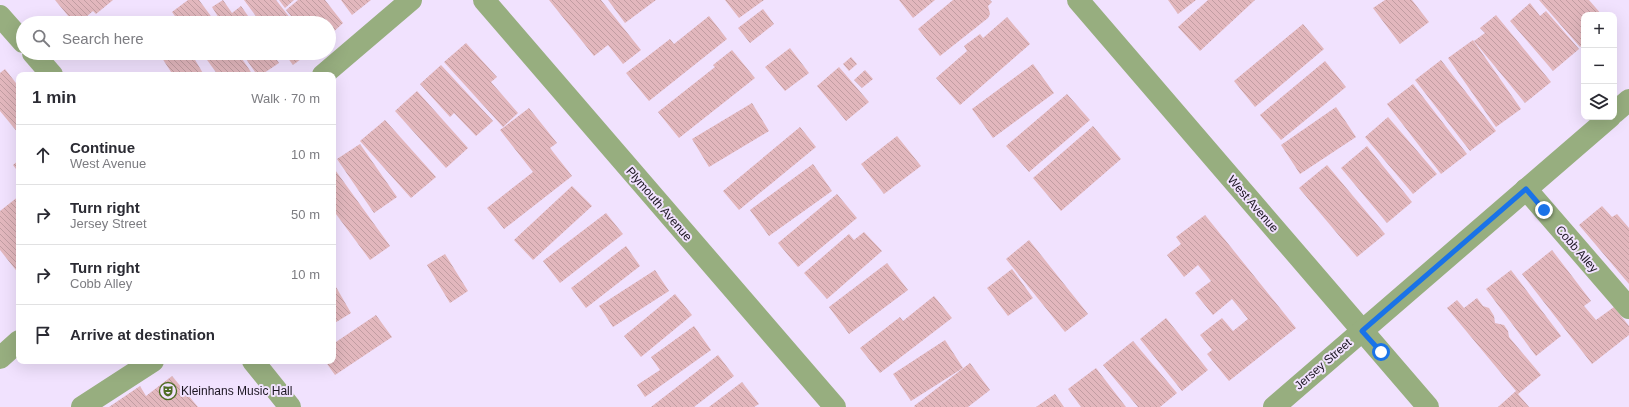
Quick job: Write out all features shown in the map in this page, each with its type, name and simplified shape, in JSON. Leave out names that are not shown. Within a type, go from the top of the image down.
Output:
[{"type":"street","points":[[327,72],[411,0]]},
{"type":"street","name":"Plymouth Avenue","points":[[484,0],[835,407]]},
{"type":"street","name":"West Avenue","points":[[1078,0],[1428,407]]},
{"type":"street","points":[[0,16],[16,34]]},
{"type":"street","points":[[39,60],[49,72]]},
{"type":"street","points":[[1617,110],[1629,100]]},
{"type":"street","name":"Jersey Street","points":[[1274,407],[1606,120]]},
{"type":"street","name":"Cobb Alley","points":[[1526,189],[1629,308]]},
{"type":"street","points":[[0,358],[16,344]]},
{"type":"street","points":[[82,407],[148,364]]},
{"type":"street","points":[[255,364],[290,407]]},
{"type":"building","points":[[55,0],[113,0],[96,14],[93,11],[87,16],[68,16]]},
{"type":"building","points":[[188,0],[199,0],[211,16],[175,16],[172,12]]},
{"type":"building","points":[[223,0],[232,13],[241,6],[248,16],[218,16],[212,7]]},
{"type":"building","points":[[244,0],[276,0],[289,16],[256,16]]},
{"type":"building","points":[[279,0],[294,0],[285,8]]},
{"type":"building","points":[[298,0],[325,0],[343,23],[336,30],[336,16],[291,16],[286,10]]},
{"type":"building","points":[[341,0],[371,0],[352,15]]},
{"type":"building","points":[[549,0],[601,0],[641,50],[623,64],[608,45],[594,56]]},
{"type":"building","points":[[608,0],[656,0],[625,23]]},
{"type":"building","points":[[725,0],[764,0],[739,18]]},
{"type":"building","points":[[899,0],[935,0],[913,18]]},
{"type":"building","points":[[953,0],[990,0],[992,2],[988,6],[990,14],[988,18],[940,56],[918,29]]},
{"type":"building","points":[[1168,0],[1196,0],[1178,14]]},
{"type":"building","points":[[1208,0],[1255,0],[1200,51],[1178,27]]},
{"type":"building","points":[[1385,0],[1412,0],[1429,22],[1400,44],[1373,8]]},
{"type":"building","points":[[1539,0],[1589,0],[1599,12],[1581,12],[1580,47]]},
{"type":"building","points":[[1530,3],[1540,16],[1546,11],[1579,49],[1553,71],[1510,21]]},
{"type":"building","points":[[763,9],[774,24],[750,43],[738,28]]},
{"type":"building","points":[[1496,15],[1551,82],[1525,103],[1474,41],[1485,33],[1480,28]]},
{"type":"building","points":[[709,16],[727,39],[649,101],[626,73],[670,39],[674,44]]},
{"type":"building","points":[[1007,17],[1030,44],[960,105],[936,78],[967,51],[964,46],[980,34],[983,38]]},
{"type":"building","points":[[1303,24],[1324,49],[1255,107],[1234,81]]},
{"type":"building","points":[[1473,40],[1521,109],[1496,127],[1448,58]]},
{"type":"building","points":[[466,43],[497,77],[491,82],[518,113],[503,127],[444,62]]},
{"type":"building","points":[[790,48],[809,73],[785,91],[765,67]]},
{"type":"building","points":[[732,50],[755,78],[679,138],[658,112],[715,67],[713,65]]},
{"type":"building","points":[[851,57],[857,64],[849,71],[843,64]]},
{"type":"building","points":[[163,60],[195,60],[202,72],[171,72]]},
{"type":"building","points":[[207,60],[243,60],[251,72],[216,72]]},
{"type":"building","points":[[247,60],[277,60],[279,63],[266,72],[255,72]]},
{"type":"building","points":[[289,60],[300,60],[293,65]]},
{"type":"building","points":[[1441,60],[1496,131],[1470,151],[1415,80]]},
{"type":"building","points":[[1325,61],[1346,87],[1281,140],[1260,115]]},
{"type":"building","points":[[1033,64],[1054,93],[993,138],[972,109]]},
{"type":"building","points":[[441,65],[493,121],[476,136],[454,113],[450,117],[420,84]]},
{"type":"building","points":[[839,67],[869,102],[846,121],[817,86]]},
{"type":"building","points":[[5,69],[16,83],[16,130],[0,111],[0,73]]},
{"type":"building","points":[[865,70],[873,79],[862,88],[854,80]]},
{"type":"building","points":[[1413,84],[1467,154],[1441,174],[1387,104]]},
{"type":"building","points":[[417,91],[468,148],[446,168],[395,111]]},
{"type":"building","points":[[1067,94],[1090,120],[1029,172],[1006,146]]},
{"type":"building","points":[[752,103],[769,131],[709,167],[692,139]]},
{"type":"building","points":[[1336,107],[1356,137],[1300,174],[1281,145]]},
{"type":"building","points":[[529,108],[557,143],[550,148],[572,176],[504,229],[487,208],[533,172],[500,130]]},
{"type":"building","points":[[1388,117],[1437,174],[1413,194],[1365,137]]},
{"type":"building","points":[[385,120],[436,177],[411,198],[360,141]]},
{"type":"building","points":[[1093,126],[1121,159],[1061,211],[1033,178]]},
{"type":"building","points":[[800,127],[816,147],[739,210],[723,191]]},
{"type":"building","points":[[897,136],[921,166],[884,194],[861,164]]},
{"type":"building","points":[[360,144],[397,197],[374,213],[337,159]]},
{"type":"building","points":[[1367,146],[1412,202],[1387,223],[1341,168]]},
{"type":"building","points":[[813,164],[832,191],[769,236],[750,210]]},
{"type":"building","points":[[1327,165],[1385,234],[1357,257],[1299,188]]},
{"type":"building","points":[[336,171],[390,246],[370,260],[336,214]]},
{"type":"building","points":[[572,186],[592,206],[533,260],[514,240]]},
{"type":"building","points":[[837,194],[857,218],[798,267],[778,243]]},
{"type":"building","points":[[16,198],[16,270],[0,250],[0,211]]},
{"type":"building","points":[[1602,206],[1612,217],[1617,214],[1629,228],[1629,284],[1579,225]]},
{"type":"building","points":[[606,213],[623,234],[560,283],[543,261]]},
{"type":"building","points":[[1205,215],[1296,328],[1229,381],[1207,354],[1212,350],[1200,335],[1222,318],[1233,331],[1248,319],[1232,299],[1213,315],[1195,293],[1211,281],[1198,265],[1184,277],[1167,255],[1181,244],[1176,237]]},
{"type":"building","points":[[864,232],[882,251],[827,299],[804,273],[849,234],[854,240]]},
{"type":"building","points":[[1029,240],[1088,314],[1065,332],[1006,259]]},
{"type":"building","points":[[626,246],[640,266],[586,308],[571,288]]},
{"type":"building","points":[[1552,250],[1591,301],[1584,306],[1596,320],[1614,307],[1629,326],[1629,335],[1592,364],[1522,274]]},
{"type":"building","points":[[445,254],[468,291],[450,303],[427,265]]},
{"type":"building","points":[[887,263],[908,290],[849,334],[829,307]]},
{"type":"building","points":[[1012,269],[1033,298],[1008,316],[987,288]]},
{"type":"building","points":[[655,270],[669,291],[613,327],[599,306]]},
{"type":"building","points":[[1511,270],[1561,336],[1536,356],[1486,289]]},
{"type":"building","points":[[336,287],[351,313],[336,322]]},
{"type":"building","points":[[675,294],[692,315],[641,357],[624,336]]},
{"type":"building","points":[[934,296],[952,318],[880,373],[860,348],[900,317],[903,321]]},
{"type":"building","points":[[1477,298],[1483,306],[1489,308],[1494,316],[1495,323],[1504,325],[1508,331],[1509,337],[1541,375],[1518,394],[1529,407],[1498,407],[1516,391],[1447,308],[1457,300],[1464,308]]},
{"type":"building","points":[[376,315],[392,337],[335,375],[327,364],[336,364],[336,342]]},
{"type":"building","points":[[1166,318],[1208,370],[1182,391],[1140,339]]},
{"type":"building","points":[[694,326],[711,350],[645,397],[637,385],[660,370],[651,357]]},
{"type":"building","points":[[945,340],[963,368],[911,401],[893,374]]},
{"type":"building","points":[[1133,341],[1177,393],[1160,407],[1138,407],[1103,365]]},
{"type":"building","points":[[718,355],[734,376],[694,407],[651,407]]},
{"type":"building","points":[[970,363],[990,390],[968,407],[914,406]]},
{"type":"building","points":[[1096,368],[1126,407],[1081,407],[1068,389]]},
{"type":"building","name":"Kleinhans Music Hall","points":[[172,376],[198,407],[109,407],[140,386],[146,396]]},
{"type":"building","points":[[742,382],[759,404],[754,407],[709,407]]},
{"type":"building","points":[[1055,394],[1064,407],[1036,407]]},
{"type":"place","name":"Kleinhans Music Hall","points":[[168,391]]},
{"type":"route","points":[[1381,352],[1362,331],[1526,189],[1544,210]]}]
